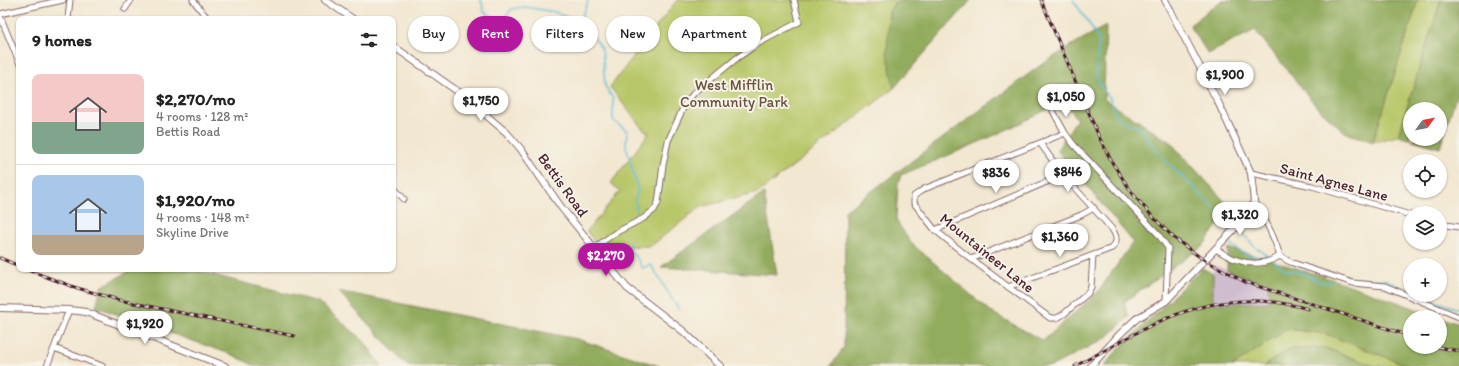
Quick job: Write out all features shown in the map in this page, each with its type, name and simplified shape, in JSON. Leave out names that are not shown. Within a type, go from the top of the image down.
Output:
[{"type":"street","points":[[16,55],[0,15],[63,0]]},
{"type":"street","points":[[68,16],[70,0]]},
{"type":"street","points":[[125,9],[131,0]]},
{"type":"street","points":[[193,0],[206,16]]},
{"type":"street","points":[[324,0],[348,16]]},
{"type":"street","points":[[594,248],[615,233],[644,218],[654,210],[658,203],[668,141],[685,104],[694,93],[737,58],[759,43],[799,22],[794,0]]},
{"type":"street","points":[[1164,0],[1219,104],[1251,173],[1254,202],[1274,236],[1280,256],[1290,262],[1353,283],[1385,286],[1459,317]]},
{"type":"street","name":"Bettis Road","points":[[396,48],[460,93],[507,133],[520,148],[553,196],[626,288],[683,331],[720,366]]},
{"type":"street","points":[[1053,111],[1065,133],[1074,145],[1158,234],[1168,248],[1166,301]]},
{"type":"street","points":[[1008,287],[1112,248],[1116,243],[1116,236],[1112,229],[1063,175],[1040,143],[1065,133]]},
{"type":"street","name":"Mountaineer Lane","points":[[1040,143],[924,189],[914,196],[914,203],[935,230],[1050,318],[1057,318],[1064,314],[1088,293],[1091,287],[1093,255]]},
{"type":"street","name":"Saint Agnes Lane","points":[[1251,173],[1312,186],[1403,213]]},
{"type":"street","points":[[935,230],[1063,175]]},
{"type":"street","points":[[396,190],[404,199]]},
{"type":"street","points":[[1091,366],[1136,319],[1166,301],[1239,224],[1254,202]]},
{"type":"street","points":[[971,259],[1081,215],[1094,208]]},
{"type":"street","points":[[1447,225],[1459,227]]},
{"type":"street","points":[[1216,249],[1225,256],[1241,262],[1257,263],[1273,260],[1280,256]]},
{"type":"street","points":[[0,308],[69,310],[86,312],[225,366]]},
{"type":"street","points":[[47,366],[69,310]]},
{"type":"street","points":[[54,348],[102,366]]},
{"type":"shaded area","points":[[1213,265],[1268,285],[1269,302],[1213,304]]},
{"type":"green space","name":"West Mifflin Community Park","points":[[677,0],[894,0],[894,88],[758,193],[700,207],[651,246],[598,247],[587,231],[620,191],[611,183],[649,133],[642,128],[610,87],[637,52],[660,52],[660,22]]},
{"type":"green space","points":[[897,0],[971,0],[894,88],[887,53],[889,11]]},
{"type":"green space","points":[[1222,0],[1418,0],[1373,142],[1346,133],[1316,106],[1255,30],[1208,54],[1190,25]]},
{"type":"green space","points":[[1418,0],[1441,0],[1409,102],[1403,102],[1403,120],[1398,136],[1373,142]]},
{"type":"green space","points":[[1441,0],[1459,0],[1459,87],[1447,126],[1447,102],[1409,102]]},
{"type":"green space","points":[[1106,26],[1104,99],[1170,142],[1230,207],[1203,246],[1124,302],[1129,317],[1106,338],[1052,366],[831,366],[844,347],[845,211],[1038,67],[1077,42]],"holes":[[[1064,100],[1077,119],[1057,150],[1133,242],[1098,292],[1043,341],[991,312],[911,243],[896,220],[898,184],[901,175],[1004,131]]]},
{"type":"green space","points":[[1403,120],[1403,137],[1398,136]]},
{"type":"green space","points":[[764,193],[777,275],[661,267]]},
{"type":"green space","points":[[1228,248],[1334,280],[1419,310],[1403,310],[1403,354],[1447,354],[1447,320],[1459,324],[1459,366],[1409,366],[1326,334],[1287,329],[1233,366],[1104,366],[1116,352],[1202,268],[1213,274],[1213,304],[1269,302],[1268,285],[1227,270]]},
{"type":"green space","points":[[128,272],[202,272],[318,302],[363,340],[382,366],[255,366],[233,355],[96,307],[101,287]]},
{"type":"green space","points":[[338,291],[577,339],[659,366],[407,366]]},
{"type":"green space","points":[[1287,329],[1326,334],[1409,366],[1375,366],[1325,348],[1289,349],[1264,366],[1232,366]]},
{"type":"green space","points":[[1325,348],[1375,366],[1264,366],[1289,349]]},
{"type":"waterway","points":[[481,0],[484,12],[501,21],[512,9],[525,7],[555,12],[585,25],[602,49],[605,86],[613,99],[613,120],[627,131],[626,146],[638,191],[635,199],[637,213]]},
{"type":"waterway","points":[[582,16],[588,2],[587,0]]},
{"type":"waterway","points":[[1073,0],[1099,40],[1096,74],[1100,86],[1110,98],[1115,114],[1122,121],[1138,127],[1162,157],[1220,214],[1233,223]]},
{"type":"waterway","points":[[1239,229],[1253,245],[1271,259]]},
{"type":"waterway","points":[[630,241],[630,252],[636,256],[642,268],[651,265],[679,310]]},
{"type":"waterway","points":[[1225,242],[1228,242],[1247,255],[1269,257]]},
{"type":"waterway","points":[[1274,261],[1285,270],[1300,272],[1320,282],[1332,282]]},
{"type":"waterway","points":[[1348,279],[1387,280],[1403,288]]},
{"type":"waterway","points":[[1437,302],[1459,309]]},
{"type":"railway","points":[[1041,0],[1099,137],[1113,164],[1133,194],[1174,238],[1201,258],[1245,282],[1403,334]]},
{"type":"railway","points":[[0,258],[16,265]]},
{"type":"railway","points":[[33,272],[74,287],[119,300],[294,336]]},
{"type":"railway","points":[[1075,366],[1166,319],[1185,311],[1205,306],[1226,302],[1266,301],[1308,309]]},
{"type":"railway","points":[[1447,349],[1459,351]]}]
